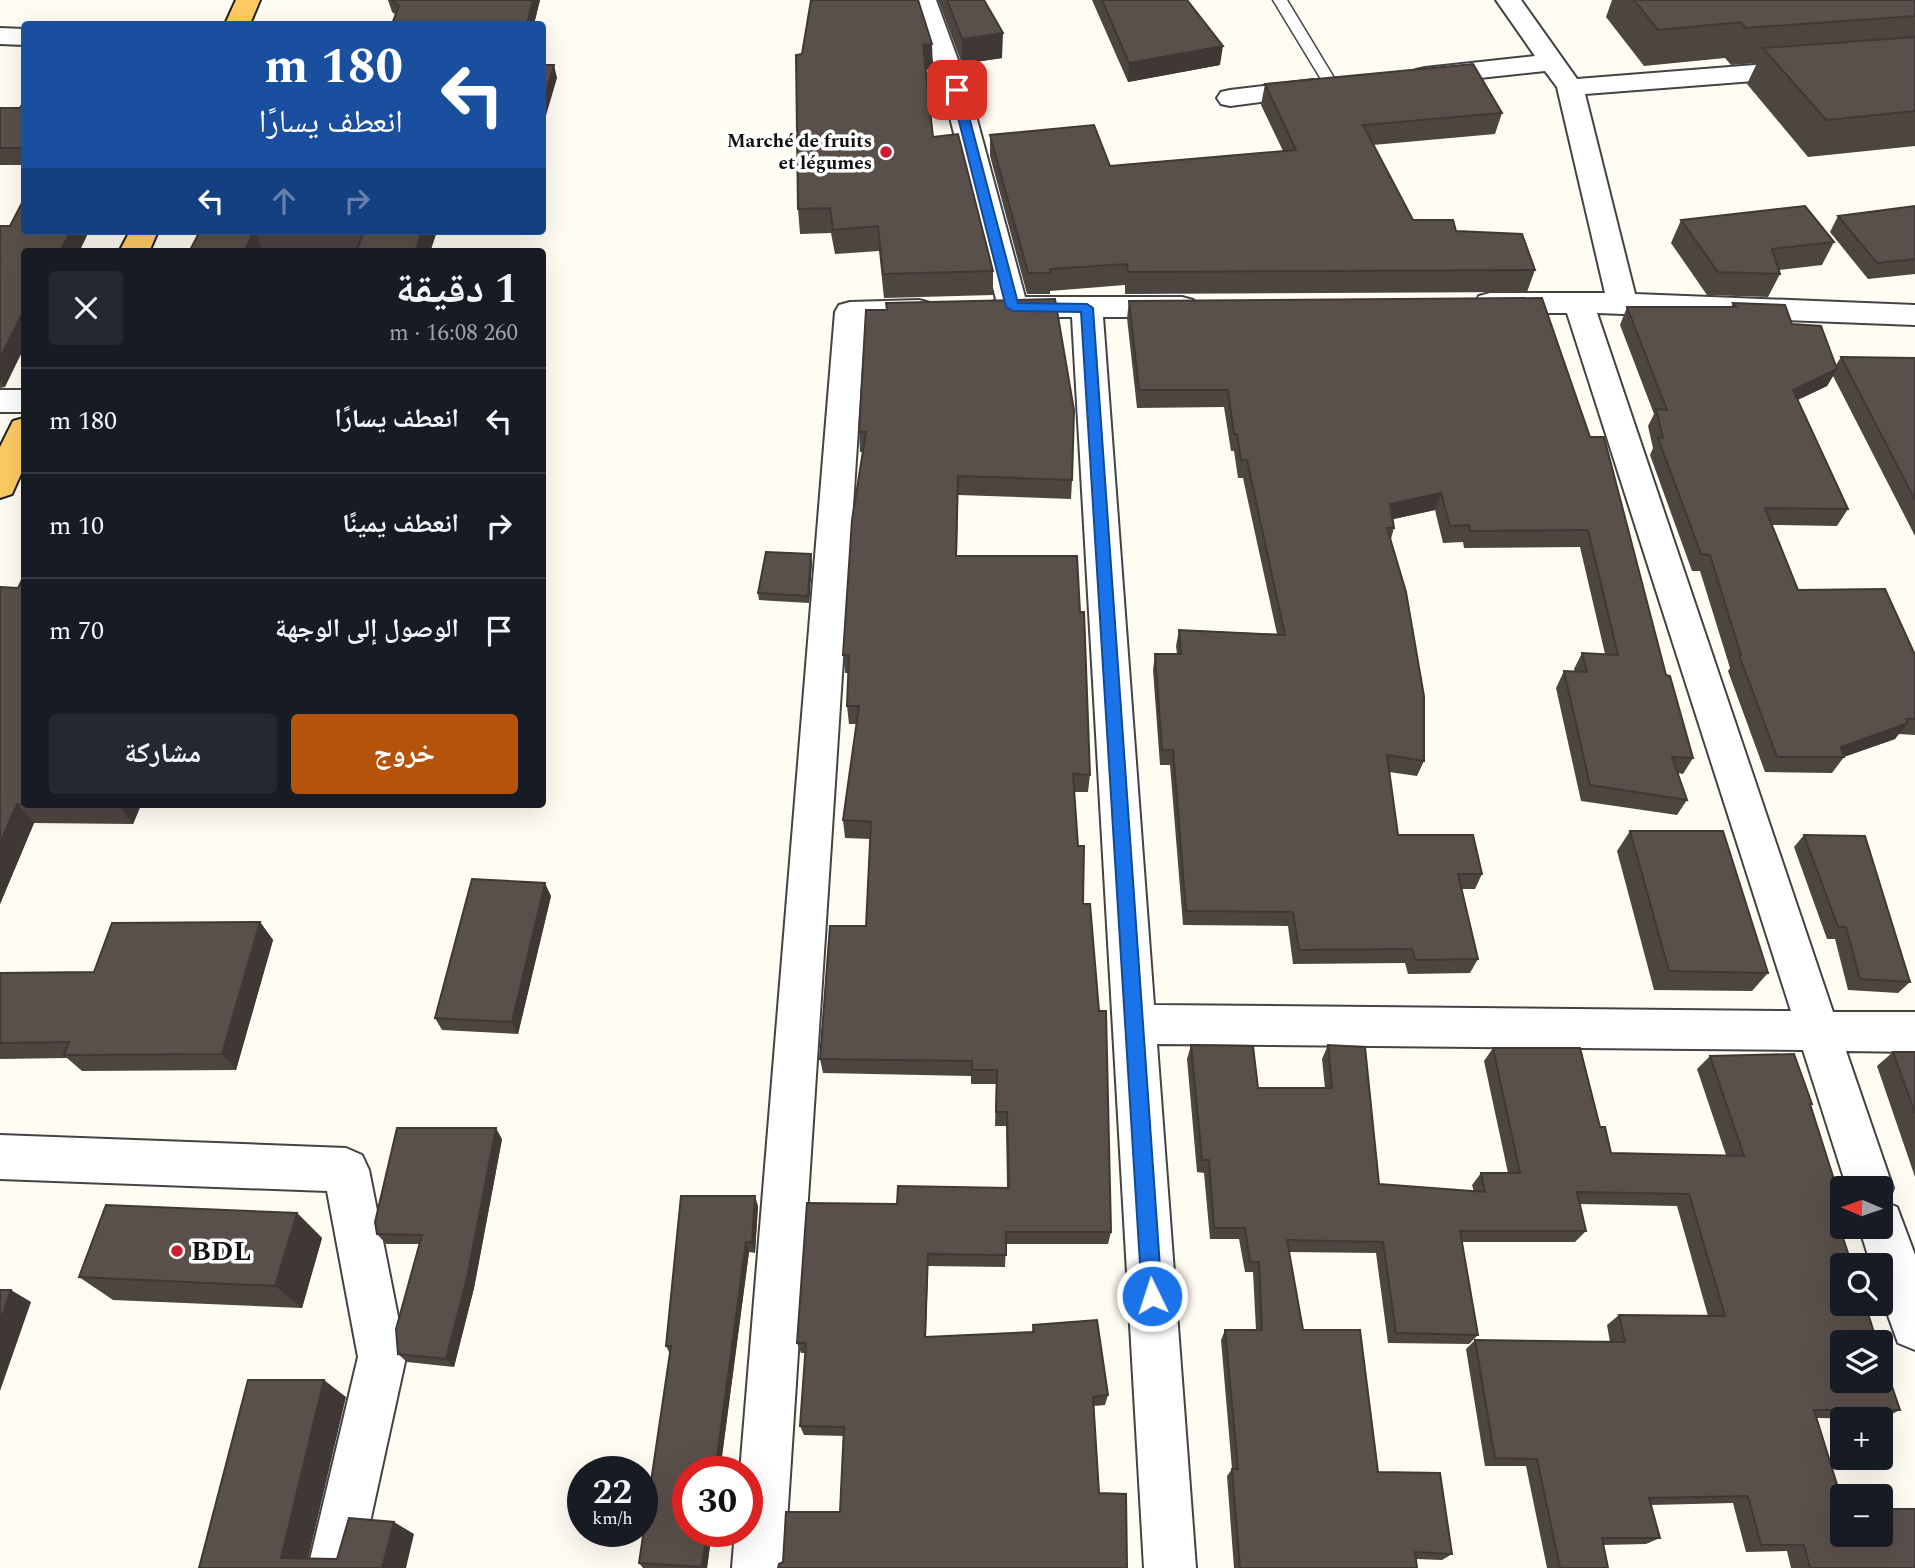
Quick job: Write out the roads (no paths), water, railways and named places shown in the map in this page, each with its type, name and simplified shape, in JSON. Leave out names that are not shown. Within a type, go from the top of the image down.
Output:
[{"type":"main road","points":[[239,21],[248,0]]},
{"type":"main road","points":[[0,486],[21,436]]},
{"type":"street","points":[[924,0],[957,90],[1013,307]]},
{"type":"street","points":[[1508,0],[1570,87],[1622,303]]},
{"type":"street","points":[[0,36],[21,37]]},
{"type":"street","points":[[1401,78],[1552,62]]},
{"type":"street","points":[[1570,87],[1832,67]]},
{"type":"street","points":[[1230,98],[1360,83]]},
{"type":"street","points":[[1579,303],[1866,1176]]},
{"type":"street","points":[[1456,304],[1622,303],[1915,314]]},
{"type":"street","points":[[758,1568],[850,313],[1013,307],[1210,306]]},
{"type":"street","points":[[1087,308],[1170,1568]]},
{"type":"street","points":[[0,401],[21,401]]},
{"type":"street","points":[[1134,1024],[1915,1032]]},
{"type":"street","points":[[0,1157],[346,1170],[383,1357],[334,1568]]},
{"type":"street","points":[[1886,1239],[1915,1326]]},
{"type":"lane","points":[[1280,0],[1332,86]]},
{"type":"place","name":"Marché de fruits et légumes","points":[[886,152]]},
{"type":"place","name":"BDL","points":[[177,1251]]}]
